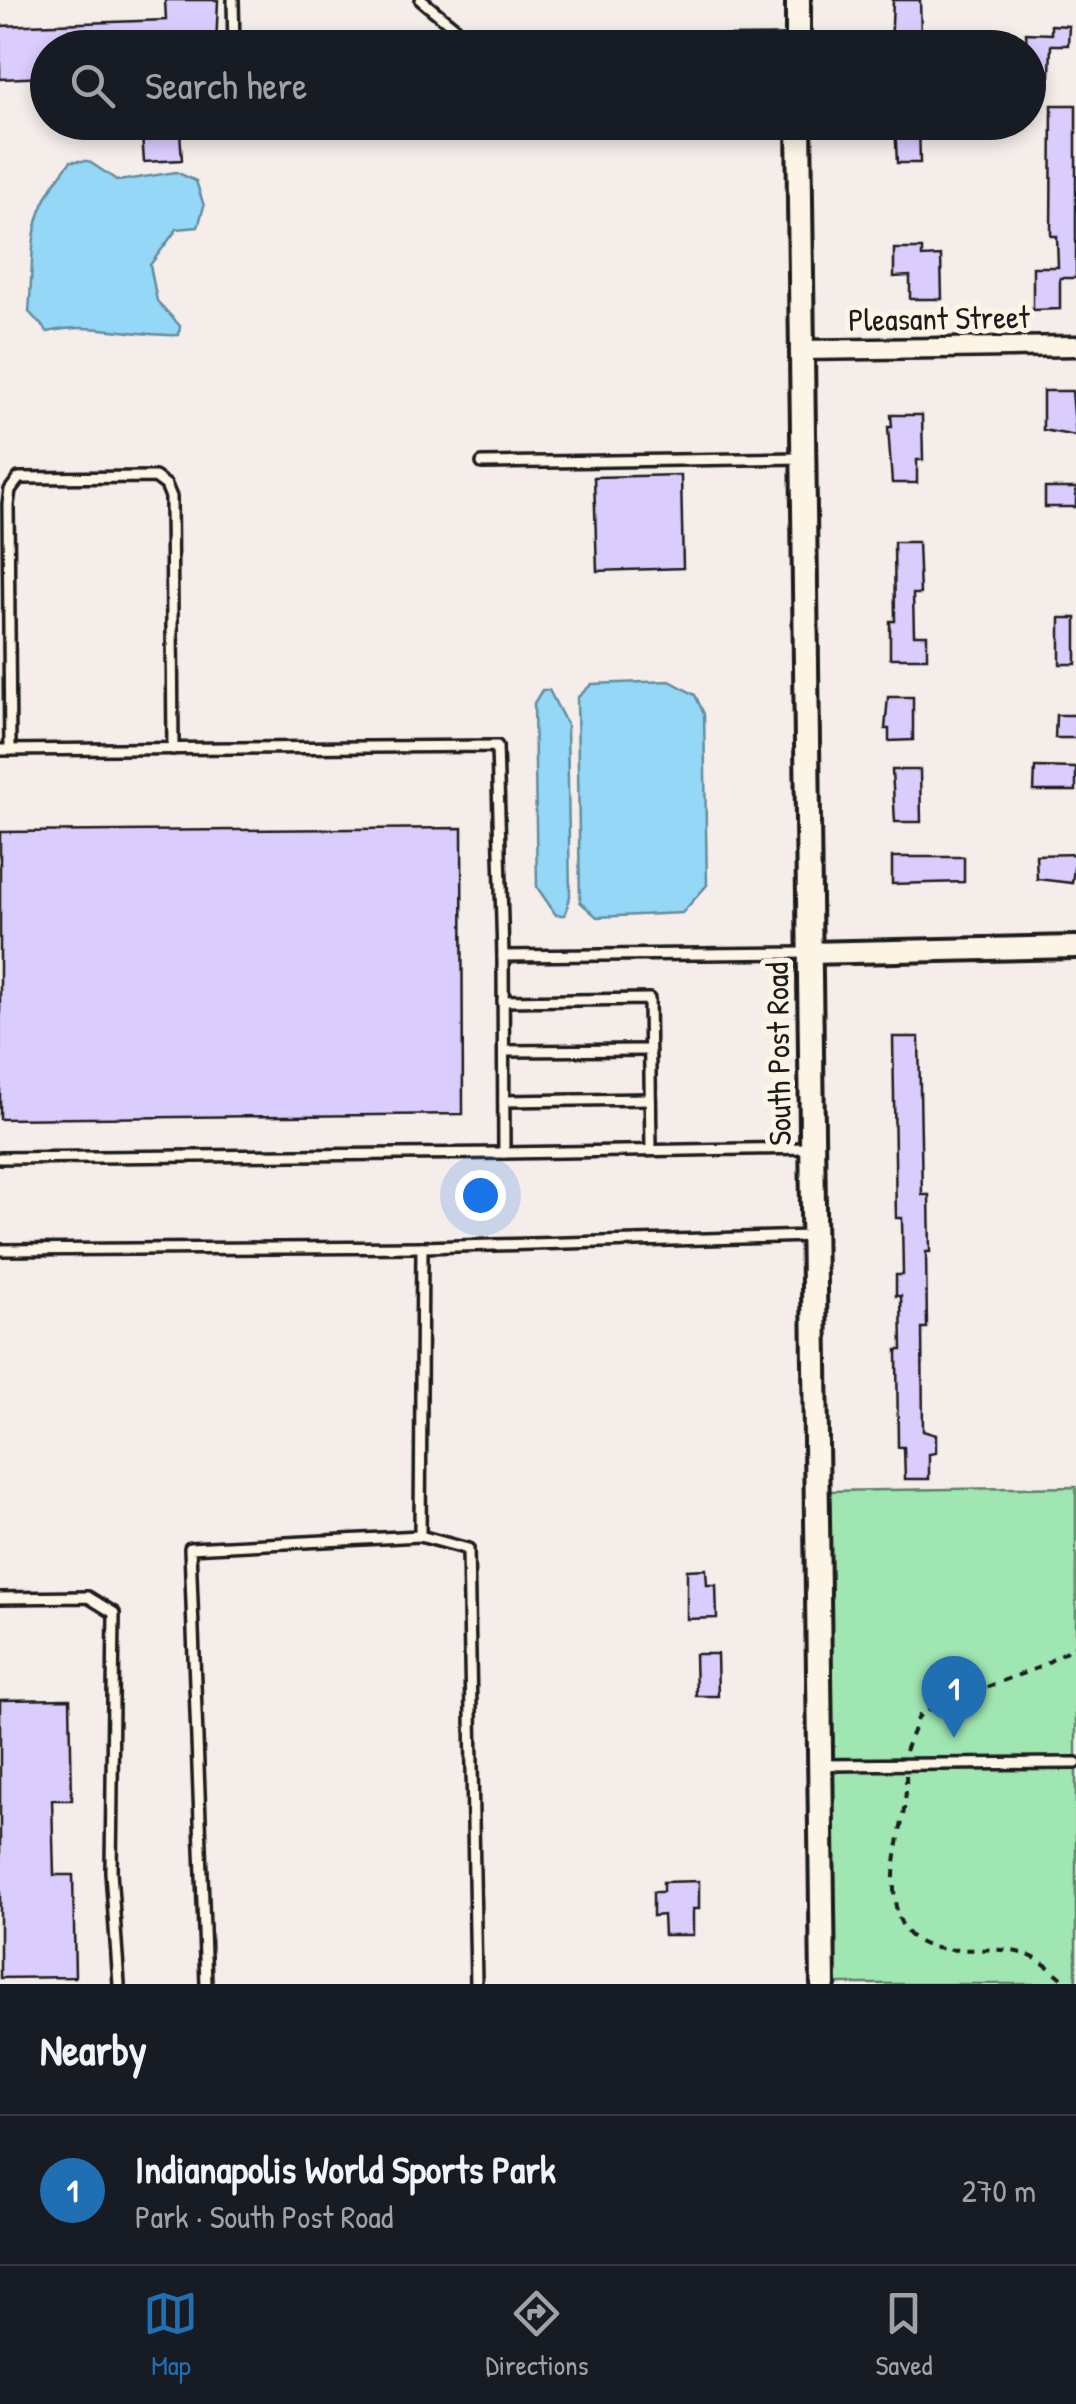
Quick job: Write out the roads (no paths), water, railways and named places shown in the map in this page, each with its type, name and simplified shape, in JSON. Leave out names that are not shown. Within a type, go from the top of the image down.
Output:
[{"type":"main road","points":[[798,0],[798,30]]},
{"type":"main road","name":"South Post Road","points":[[800,140],[823,1984]]},
{"type":"street","name":"Pleasant Street","points":[[802,350],[1076,346]]},
{"type":"street","points":[[808,954],[1076,947]]},
{"type":"lane","points":[[233,0],[234,30]]},
{"type":"lane","points":[[421,0],[457,30]]},
{"type":"lane","points":[[482,463],[804,458]]},
{"type":"lane","points":[[173,749],[171,497],[166,484],[154,478],[18,478],[10,490],[8,504],[5,750],[173,749],[497,746],[504,1153]]},
{"type":"lane","points":[[503,956],[808,954]]},
{"type":"lane","points":[[504,1001],[648,1000],[651,1150]]},
{"type":"lane","points":[[504,1051],[649,1050]]},
{"type":"lane","points":[[504,1101],[650,1098]]},
{"type":"lane","points":[[0,1158],[812,1148]]},
{"type":"lane","points":[[0,1250],[422,1248],[814,1236]]},
{"type":"lane","points":[[420,1536],[422,1248]]},
{"type":"lane","points":[[206,1984],[190,1548],[420,1536],[468,1549],[476,1984]]},
{"type":"lane","points":[[0,1598],[88,1598],[114,1613],[111,1872],[119,1984]]},
{"type":"lane","points":[[820,1765],[1076,1763]]},
{"type":"water","points":[[71,161],[88,161],[118,181],[176,172],[196,181],[204,206],[198,227],[177,229],[150,265],[157,301],[180,326],[179,335],[81,328],[48,332],[29,312],[39,215]]},
{"type":"water","points":[[670,681],[695,695],[704,714],[707,885],[682,913],[597,917],[580,902],[577,698],[592,684]]},
{"type":"water","points":[[542,690],[549,690],[567,725],[570,896],[565,915],[556,915],[537,887],[534,703]]},
{"type":"place","name":"Indianapolis World Sports Park","points":[[954,1738]]}]
